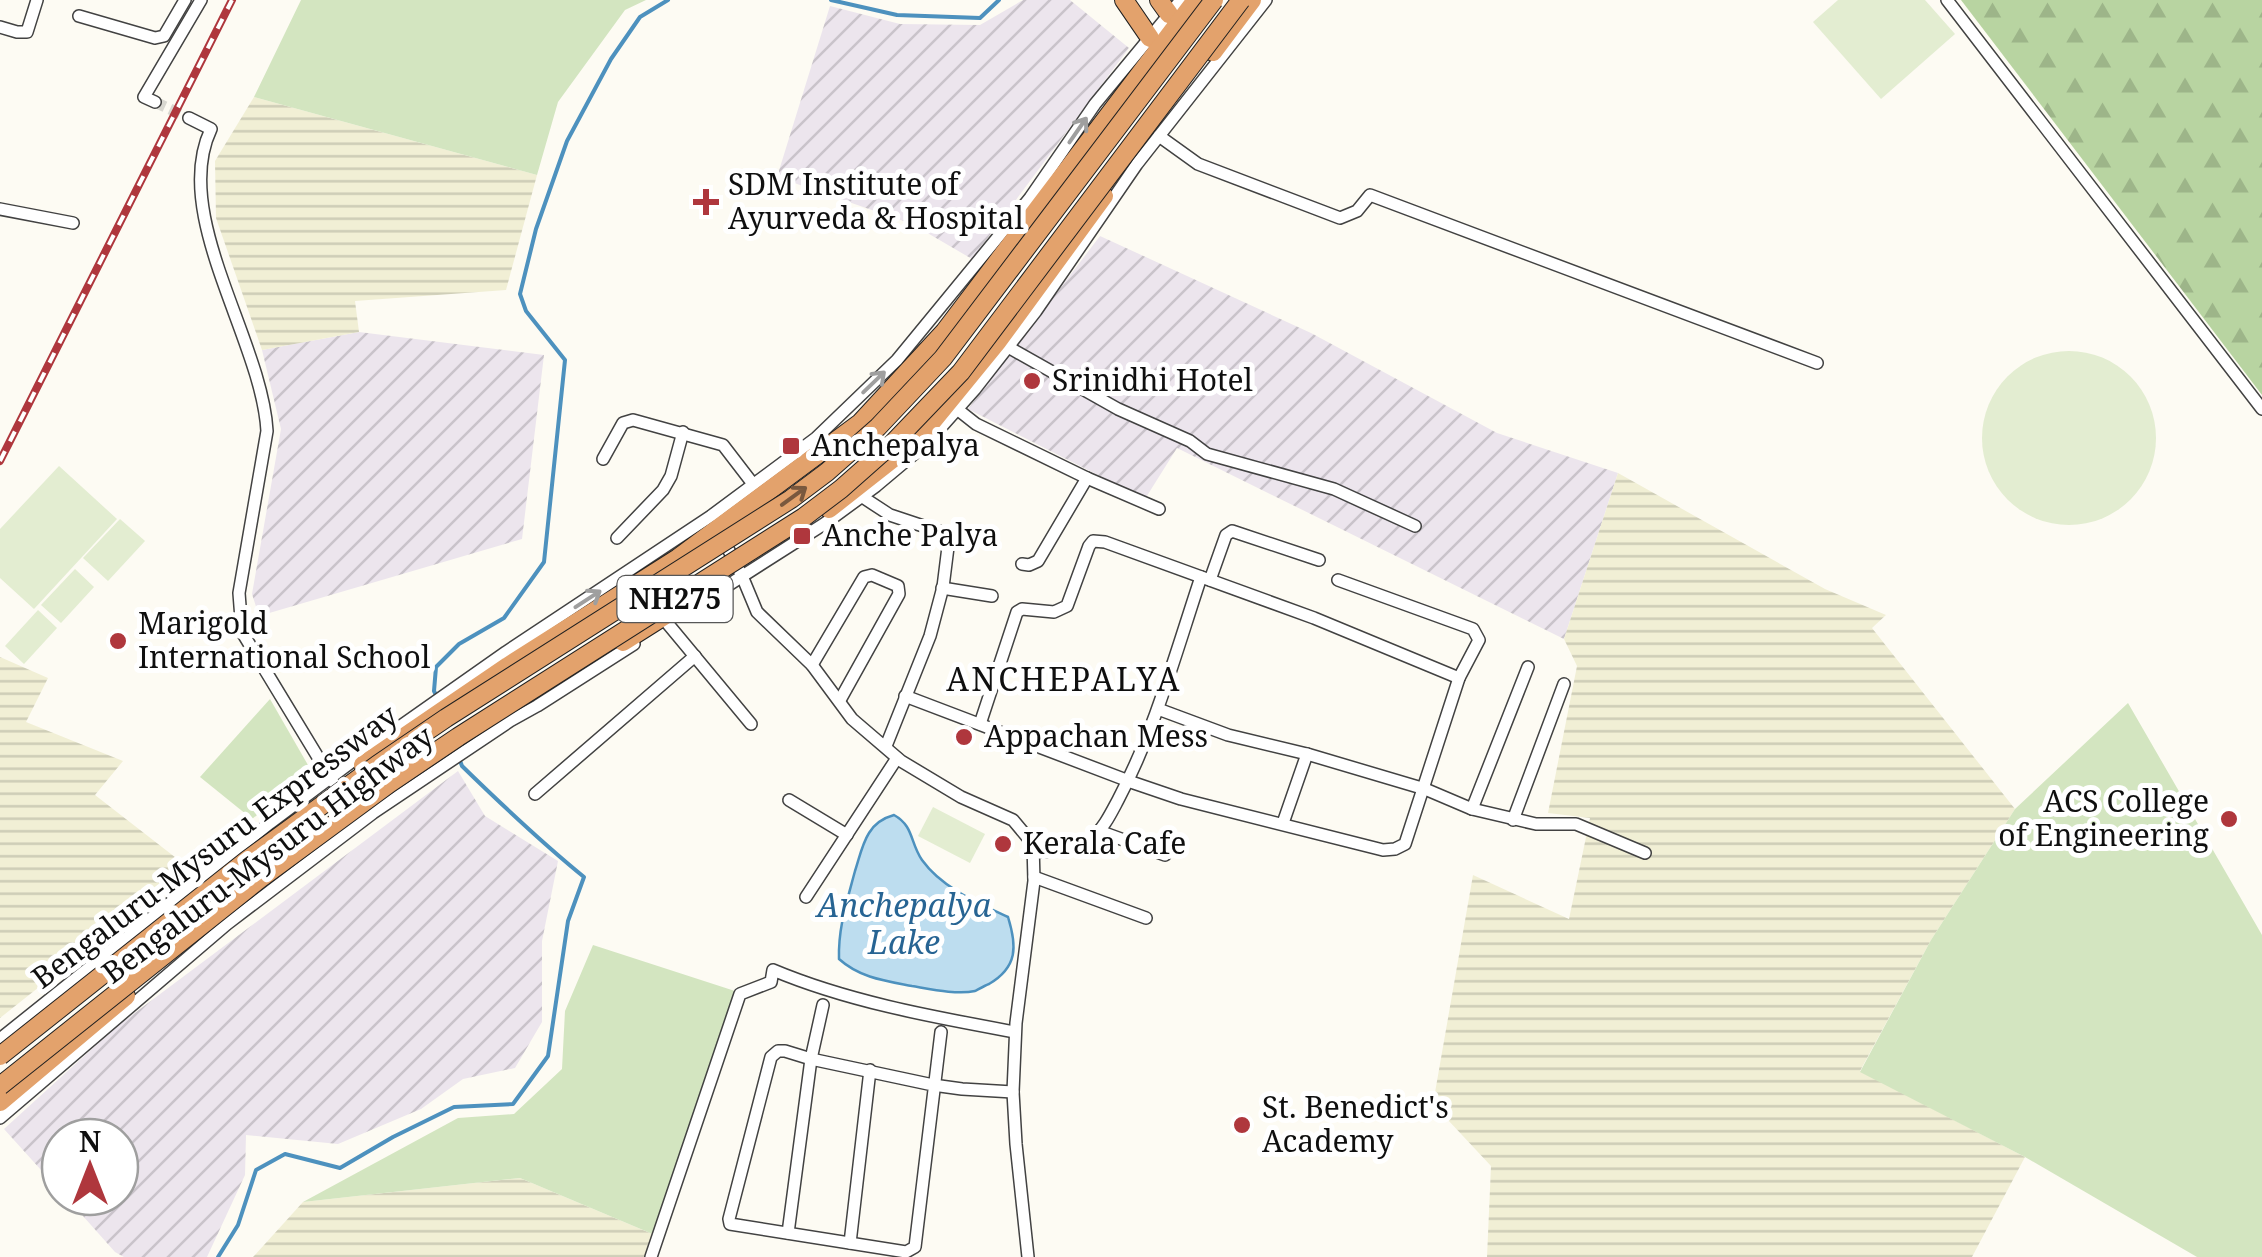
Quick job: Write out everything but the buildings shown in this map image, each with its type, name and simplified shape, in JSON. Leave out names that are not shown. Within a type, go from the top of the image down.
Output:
[{"type":"highway","points":[[1124,0],[1150,38]]},
{"type":"highway","name":"Bengaluru-Mysuru Expressway","points":[[0,1048],[382,745],[507,659],[678,558],[714,522],[860,424],[945,331],[1196,0]]},
{"type":"highway","name":"Bengaluru-Mysuru Expressway","points":[[0,1056],[201,896],[364,774],[792,499],[852,450],[943,358],[1214,0]]},
{"type":"highway","name":"NH275","points":[[0,1086],[246,890],[390,783],[804,517],[868,466],[960,372],[1242,0]]},
{"type":"highway","name":"Bengaluru-Mysuru Highway","points":[[0,1102],[292,864],[417,777],[740,572],[918,439],[998,341],[1252,0]]},
{"type":"street","points":[[0,27],[27,32],[37,0]]},
{"type":"street","points":[[79,16],[155,38],[164,36],[185,0]]},
{"type":"street","points":[[154,102],[144,97],[201,0]]},
{"type":"street","name":"NH275","points":[[740,572],[824,524],[926,444],[1036,311],[1119,188],[1266,0]]},
{"type":"street","points":[[1948,0],[2262,409]]},
{"type":"street","name":"Bengaluru-Mysuru Expressway","points":[[714,522],[753,484],[816,438],[897,360],[1030,198],[1096,104],[1150,38],[1170,5]]},
{"type":"street","points":[[189,118],[212,129],[204,144],[200,167],[204,210],[214,254],[266,408],[267,431],[239,593],[242,632],[333,782]]},
{"type":"street","points":[[1159,136],[1198,164],[1340,218],[1358,211],[1370,196],[1817,363]]},
{"type":"street","points":[[0,209],[73,223]]},
{"type":"street","points":[[1008,347],[1118,409],[1190,441],[1207,454],[1334,489],[1415,526]]},
{"type":"street","points":[[957,409],[976,424],[1160,509]]},
{"type":"street","points":[[603,459],[627,420],[633,420],[723,445],[753,484]]},
{"type":"street","points":[[617,538],[663,490],[683,432]]},
{"type":"street","points":[[1022,564],[1038,561],[1087,478]]},
{"type":"street","points":[[862,496],[890,515],[946,534],[948,540],[942,588],[926,646],[886,746]]},
{"type":"street","points":[[714,522],[757,612],[812,665],[852,718],[897,758],[961,797],[1013,820],[1033,844],[1034,876],[1015,1032],[1013,1092],[1028,1257]]},
{"type":"street","points":[[1033,853],[1086,842],[1100,830],[1128,781],[1205,578],[1226,535],[1232,531],[1320,560]]},
{"type":"street","points":[[980,724],[1017,612],[1054,612],[1067,606],[1094,541],[1314,618],[1459,678]]},
{"type":"street","points":[[812,665],[864,577],[872,575],[898,586],[899,594],[840,700]]},
{"type":"street","points":[[905,696],[1181,799],[1382,850],[1395,849],[1405,844],[1459,678],[1478,640],[1476,630],[1338,580]]},
{"type":"street","points":[[942,588],[992,596]]},
{"type":"street","points":[[665,620],[751,724]]},
{"type":"street","points":[[535,794],[695,656]]},
{"type":"street","points":[[1472,808],[1528,667]]},
{"type":"street","points":[[1513,820],[1564,684]]},
{"type":"street","points":[[1158,709],[1228,735],[1308,754],[1513,820],[1544,825],[1576,824],[1645,853]]},
{"type":"street","points":[[1282,823],[1308,754]]},
{"type":"street","points":[[806,897],[897,758]]},
{"type":"street","name":"NH275","points":[[0,1118],[227,924],[417,777]]},
{"type":"street","name":"Bengaluru-Mysuru Expressway","points":[[0,1039],[184,890],[333,782]]},
{"type":"street","points":[[790,800],[847,834]]},
{"type":"street","points":[[1100,830],[1165,856]]},
{"type":"street","points":[[1034,876],[1146,918]]},
{"type":"street","points":[[652,1257],[740,994],[771,982],[773,970],[830,990],[1015,1032]]},
{"type":"street","points":[[788,1234],[811,1058],[823,1005]]},
{"type":"street","points":[[941,1032],[934,1085],[915,1248],[906,1252],[732,1225],[729,1218],[772,1057],[778,1051],[934,1085],[1013,1092]]},
{"type":"street","points":[[850,1243],[870,1070]]},
{"type":"shaded area","points":[[1023,0],[1070,0],[1129,48],[972,259],[912,224],[777,177],[830,6],[900,24],[980,25]]},
{"type":"shaded area","points":[[254,97],[537,175],[506,290],[355,301],[359,332],[262,350],[216,218],[215,161]]},
{"type":"shaded area","points":[[1100,236],[1311,333],[1497,433],[1618,473],[1564,639],[1177,448],[1145,499],[968,409]]},
{"type":"shaded area","points":[[359,332],[544,355],[522,539],[259,616],[252,594],[281,429],[262,350]]},
{"type":"shaded area","points":[[1618,473],[1825,589],[1886,615],[1872,628],[2015,809],[1931,940],[1860,1071],[2025,1157],[1972,1257],[1487,1257],[1491,1166],[1433,1104],[1473,875],[1569,919],[1590,818],[1548,813],[1577,666],[1564,639]]},
{"type":"shaded area","points":[[0,657],[48,678],[26,722],[123,761],[95,795],[189,868],[0,1018]]},
{"type":"shaded area","points":[[458,771],[485,816],[558,861],[542,941],[542,1022],[515,1068],[463,1079],[421,1109],[338,1144],[246,1135],[245,1175],[207,1257],[124,1257],[84,1217],[140,1217],[140,1117],[40,1117],[40,1169],[4,1129],[116,1027]]},
{"type":"shaded area","points":[[520,1178],[662,1238],[658,1257],[253,1257],[303,1202]]},
{"type":"green space","points":[[301,0],[646,0],[625,10],[558,102],[537,175],[254,97]]},
{"type":"green space","points":[[1838,0],[1925,0],[1955,34],[1881,99],[1813,22]]},
{"type":"green space","points":[[1961,0],[2262,0],[2262,395]]},
{"type":"green space","points":[[2069,351],[2102,358],[2130,377],[2149,405],[2156,438],[2149,471],[2130,499],[2102,518],[2069,525],[2036,518],[2008,499],[1989,471],[1982,438],[1989,405],[2008,377],[2036,358]]},
{"type":"green space","points":[[59,466],[117,519],[34,609],[0,578],[0,529]]},
{"type":"green space","points":[[120,519],[145,541],[108,581],[83,558]]},
{"type":"green space","points":[[75,569],[94,587],[61,623],[41,605]]},
{"type":"green space","points":[[38,610],[57,628],[24,664],[5,646]]},
{"type":"green space","points":[[270,699],[312,772],[252,819],[200,777]]},
{"type":"green space","points":[[2128,703],[2262,935],[2262,1257],[2197,1257],[2025,1157],[1860,1072],[1931,940],[2015,809]]},
{"type":"green space","points":[[933,807],[985,834],[970,863],[918,836]]},
{"type":"green space","points":[[593,945],[738,992],[662,1238],[520,1178],[303,1202],[458,1118],[514,1114],[562,1069],[565,1011]]},
{"type":"water","name":"Anchepalya Lake","points":[[894,815],[905,824],[922,860],[940,879],[1008,917],[1013,955],[1005,970],[989,984],[968,992],[927,989],[874,978],[839,959],[844,915],[863,847],[874,826]]},
{"type":"waterway","points":[[437,697],[436,667],[459,644],[504,618],[544,562],[565,360],[526,311],[520,294],[536,229],[567,141],[611,59],[640,17],[668,0]]},
{"type":"waterway","points":[[831,0],[897,15],[980,18],[999,0]]},
{"type":"waterway","points":[[218,1257],[238,1225],[256,1170],[285,1154],[340,1168],[454,1107],[513,1104],[548,1056],[568,921],[584,877],[492,795],[462,766],[459,758]]},
{"type":"tunnel","points":[[155,102],[189,118]]},
{"type":"railway","points":[[0,461],[232,0]]},
{"type":"place","name":"SDM Institute of Ayurveda & Hospital","points":[[706,202]]},
{"type":"place","name":"Srinidhi Hotel","points":[[1032,381]]},
{"type":"place","name":"Anchepalya","points":[[791,446]]},
{"type":"place","name":"Anche Palya","points":[[802,536]]},
{"type":"place","name":"Marigold International School","points":[[118,641]]},
{"type":"place","name":"Appachan Mess","points":[[964,737]]},
{"type":"place","name":"ACS College of Engineering","points":[[2229,819]]},
{"type":"place","name":"Kerala Cafe","points":[[1003,844]]},
{"type":"place","name":"St. Benedict's Academy","points":[[1242,1125]]},
{"type":"district","name":"ANCHEPALYA","points":[[1064,680]]}]
